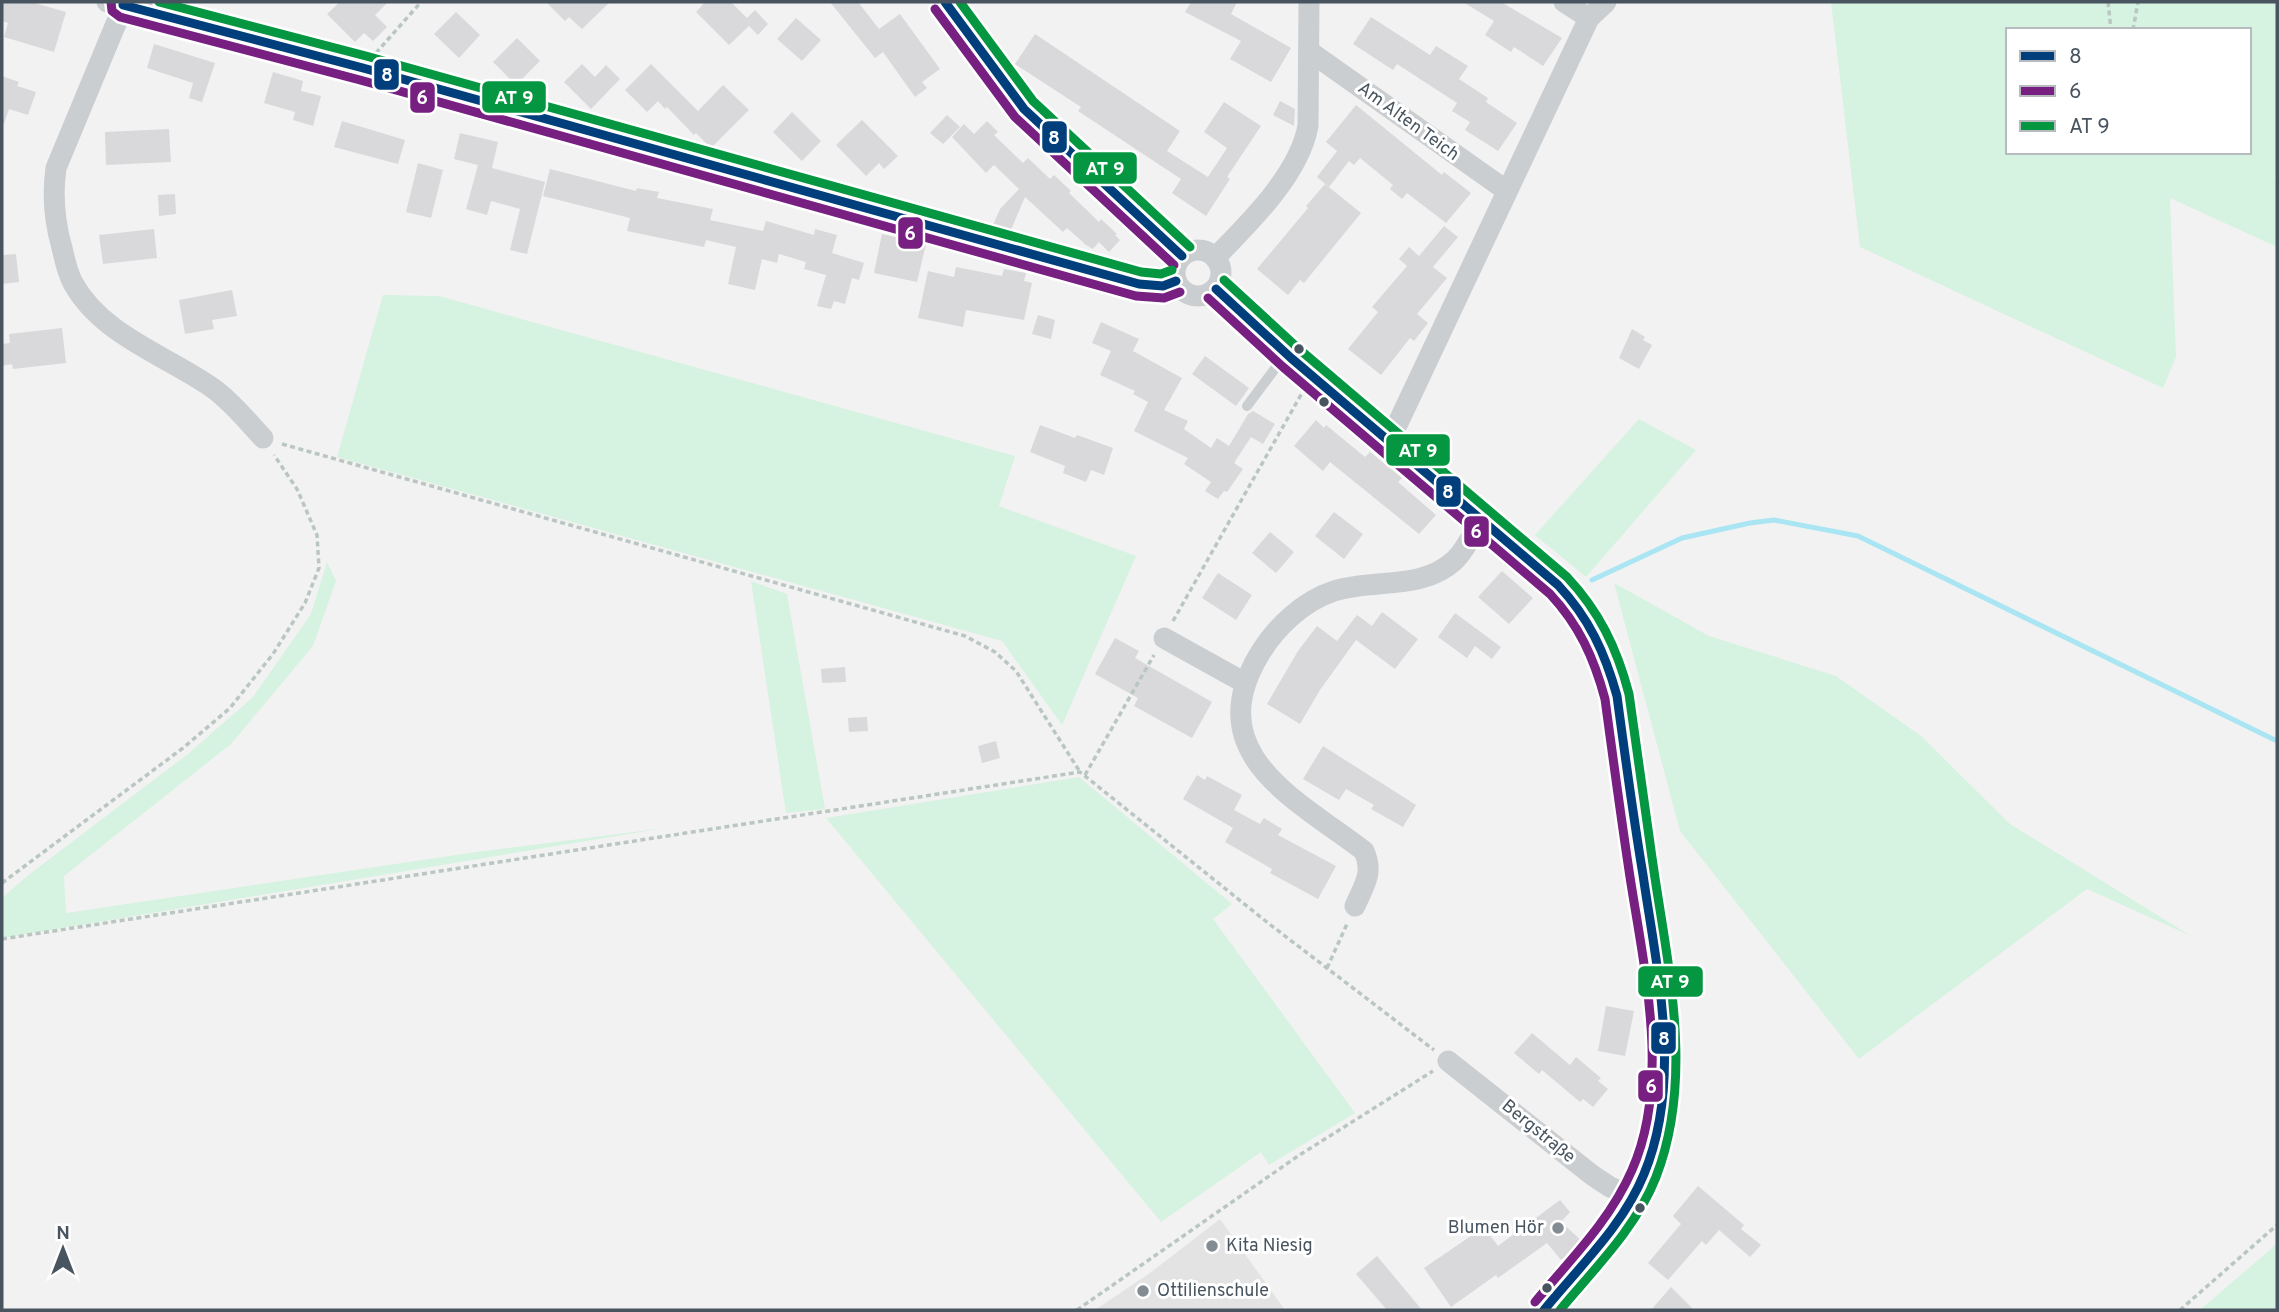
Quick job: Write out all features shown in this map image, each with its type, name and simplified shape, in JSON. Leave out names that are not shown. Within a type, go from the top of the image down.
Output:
[{"type":"street","points":[[945,2],[1024,110],[1182,256]]},
{"type":"street","points":[[1215,257],[1249,223],[1276,189],[1302,149],[1308,126],[1309,2]]},
{"type":"street","points":[[1564,2],[1589,18]]},
{"type":"street","points":[[1389,442],[1589,18],[1606,2]]},
{"type":"street","points":[[263,438],[217,391],[124,335],[95,312],[73,284],[68,272],[54,214],[56,168],[118,3],[363,68],[1139,284],[1163,286],[1176,281]]},
{"type":"street","name":"Am Alten Teich","points":[[1309,51],[1507,191]]},
{"type":"street","points":[[1199,250],[1215,257],[1222,273],[1216,289],[1197,297],[1184,292],[1176,281],[1175,272],[1182,256],[1199,250]]},
{"type":"street","points":[[1216,289],[1311,376],[1573,600],[1598,635],[1617,696],[1659,989],[1663,1039],[1660,1099],[1653,1146],[1632,1196],[1611,1229],[1544,1310]]},
{"type":"street","points":[[1355,906],[1367,879],[1370,864],[1364,850],[1288,794],[1255,762],[1244,743],[1241,720],[1245,683],[1266,644],[1305,605],[1333,591],[1367,583],[1414,581],[1441,570],[1457,558],[1481,520]]},
{"type":"street","points":[[1164,638],[1245,683]]},
{"type":"street","name":"Bergstraße","points":[[1448,1061],[1592,1175],[1610,1187],[1632,1196]]},
{"type":"lane","points":[[1247,407],[1286,354]]},
{"type":"path","points":[[363,68],[421,2]]},
{"type":"path","points":[[2109,2],[2111,28]]},
{"type":"path","points":[[2133,28],[2138,2]]},
{"type":"path","points":[[2,939],[1082,773],[1164,638],[1311,376]]},
{"type":"path","points":[[263,438],[965,636],[995,652],[1016,671],[1082,773],[1448,1061],[1298,1156],[1077,1310]]},
{"type":"path","points":[[2,883],[183,748],[230,708],[273,654],[305,603],[319,568],[317,535],[297,489],[263,438]]},
{"type":"path","points":[[1327,968],[1355,906]]},
{"type":"path","points":[[2180,1310],[2277,1226]]},
{"type":"shaded area","name":"Kita Niesig","points":[[1220,1219],[1285,1310],[1095,1310],[1150,1273]]},
{"type":"green space","points":[[1831,2],[2277,2],[2277,175],[2274,178],[2277,181],[2277,247],[2170,198],[2176,357],[2163,388],[1860,247]]},
{"type":"green space","points":[[383,295],[439,296],[1015,456],[999,506],[1136,556],[1062,725],[1002,641],[337,457]]},
{"type":"green space","points":[[1639,419],[1696,450],[1586,577],[1535,535]]},
{"type":"green space","points":[[327,562],[336,581],[313,646],[231,744],[64,876],[66,913],[476,852],[665,828],[2,938],[2,898],[188,754],[253,697],[311,614]]},
{"type":"green space","points":[[751,581],[787,594],[825,809],[786,813]]},
{"type":"green space","points":[[1614,583],[1709,636],[1836,676],[1921,736],[2010,824],[2191,936],[2087,889],[1859,1059],[1680,831]]},
{"type":"green space","points":[[1079,777],[1232,904],[1213,919],[1355,1113],[1269,1165],[1261,1152],[1161,1222],[826,818]]},
{"type":"green space","points":[[2277,1243],[2277,1310],[2200,1310],[2271,1249]]},
{"type":"building","points":[[2,2],[31,2],[66,12],[54,52],[4,37],[8,23],[2,21]]},
{"type":"building","points":[[340,2],[388,2],[375,15],[387,27],[373,41],[364,33],[355,42],[327,14]]},
{"type":"building","points":[[546,2],[610,2],[582,29],[569,17],[565,21]]},
{"type":"building","points":[[705,2],[731,2],[747,18],[755,10],[768,24],[758,35],[749,26],[729,45],[696,12]]},
{"type":"building","points":[[830,2],[858,2],[879,29],[900,14],[940,69],[922,82],[927,88],[915,97],[883,52],[875,58]]},
{"type":"building","points":[[1191,2],[1237,2],[1231,14],[1291,48],[1271,82],[1230,59],[1241,41],[1185,12]]},
{"type":"building","points":[[1463,2],[1501,2],[1562,38],[1543,66],[1514,47],[1511,52],[1485,35],[1494,21]]},
{"type":"building","points":[[456,12],[480,35],[459,58],[434,34]]},
{"type":"building","points":[[1371,17],[1430,55],[1436,46],[1468,66],[1459,79],[1488,98],[1486,102],[1517,123],[1498,151],[1465,130],[1470,122],[1452,111],[1457,103],[1397,64],[1393,70],[1353,44]]},
{"type":"building","points":[[796,18],[821,40],[802,61],[777,39]]},
{"type":"building","points":[[1035,34],[1180,131],[1167,151],[1208,177],[1227,148],[1204,132],[1224,102],[1261,126],[1227,177],[1230,179],[1206,216],[1172,193],[1181,179],[1078,111],[1081,107],[1015,64]]},
{"type":"building","points":[[517,38],[540,61],[516,85],[493,62]]},
{"type":"building","points":[[154,44],[215,63],[202,102],[189,98],[193,83],[147,68]]},
{"type":"building","points":[[582,64],[595,77],[606,65],[620,79],[591,109],[564,82]]},
{"type":"building","points":[[651,64],[698,111],[723,85],[749,110],[711,148],[667,107],[665,109],[658,101],[647,112],[625,90]]},
{"type":"building","points":[[273,72],[303,81],[301,91],[321,96],[313,126],[293,120],[295,112],[264,103]]},
{"type":"building","points":[[2,76],[19,82],[17,86],[36,92],[28,115],[9,109],[4,124],[2,124]]},
{"type":"building","points":[[1280,101],[1295,109],[1294,126],[1273,115]]},
{"type":"building","points":[[1356,105],[1442,175],[1444,172],[1471,193],[1446,223],[1407,193],[1402,199],[1390,189],[1393,185],[1360,158],[1354,165],[1349,161],[1329,187],[1317,177],[1337,151],[1326,142]]},
{"type":"building","points":[[792,112],[821,141],[802,161],[773,132]]},
{"type":"building","points":[[947,115],[960,127],[943,144],[930,133]]},
{"type":"building","points":[[862,120],[898,156],[884,169],[879,163],[866,176],[836,145]]},
{"type":"building","points":[[342,121],[405,140],[398,164],[334,147]]},
{"type":"building","points":[[987,121],[998,132],[994,135],[1023,163],[1028,158],[1050,179],[1054,175],[1099,222],[1101,219],[1117,234],[1115,235],[1120,240],[1109,252],[1099,242],[1093,249],[1086,245],[1067,228],[1063,232],[1025,197],[1010,232],[993,225],[1000,209],[1019,189],[994,165],[986,173],[952,137],[964,124],[974,134]]},
{"type":"building","points":[[169,129],[171,162],[106,165],[105,132]]},
{"type":"building","points":[[460,133],[498,142],[492,168],[545,182],[527,254],[510,250],[520,209],[491,201],[487,215],[466,209],[478,165],[454,159]]},
{"type":"building","points":[[418,163],[443,170],[431,218],[406,212]]},
{"type":"building","points":[[550,169],[636,191],[637,188],[659,192],[657,198],[713,209],[710,220],[763,231],[766,221],[814,235],[815,229],[837,235],[832,253],[864,263],[859,280],[852,278],[845,304],[834,301],[831,309],[817,306],[826,275],[804,269],[806,262],[779,254],[777,263],[762,259],[755,290],[728,284],[736,247],[706,240],[704,247],[627,231],[630,218],[543,196]]},
{"type":"building","points":[[1325,184],[1361,213],[1304,283],[1300,280],[1288,295],[1257,269]]},
{"type":"building","points":[[175,194],[176,214],[159,216],[158,195]]},
{"type":"building","points":[[1444,226],[1458,237],[1433,267],[1447,278],[1417,314],[1428,323],[1414,341],[1410,338],[1381,375],[1348,349],[1378,312],[1372,307],[1407,266],[1399,259],[1409,247],[1419,256]]},
{"type":"building","points":[[154,229],[157,258],[103,264],[99,235]]},
{"type":"building","points":[[882,234],[926,244],[917,282],[874,273]]},
{"type":"building","points":[[16,254],[19,282],[2,284],[2,255]]},
{"type":"building","points":[[956,267],[1002,276],[1004,269],[1026,273],[1024,281],[1032,283],[1024,320],[966,310],[963,327],[918,318],[928,271],[954,277]]},
{"type":"building","points":[[232,290],[237,316],[212,320],[214,329],[185,334],[179,300]]},
{"type":"building","points":[[1038,315],[1055,320],[1051,339],[1032,334]]},
{"type":"building","points":[[1101,322],[1139,339],[1133,351],[1182,378],[1164,410],[1188,421],[1184,429],[1211,448],[1217,438],[1229,446],[1248,414],[1253,411],[1275,424],[1263,444],[1251,437],[1234,463],[1243,469],[1227,492],[1224,491],[1218,499],[1205,491],[1211,482],[1184,464],[1188,458],[1134,431],[1148,402],[1133,394],[1135,391],[1100,375],[1111,351],[1092,343]]},
{"type":"building","points":[[62,328],[66,363],[13,369],[12,364],[2,366],[2,344],[10,343],[9,334]]},
{"type":"building","points":[[1632,329],[1652,345],[1639,369],[1619,358]]},
{"type":"building","points":[[1205,356],[1249,388],[1236,406],[1192,374]]},
{"type":"building","points":[[1316,420],[1365,457],[1370,452],[1402,478],[1398,482],[1436,515],[1419,534],[1330,462],[1323,471],[1294,446]]},
{"type":"building","points":[[1040,425],[1113,448],[1104,475],[1091,470],[1086,482],[1063,473],[1065,466],[1030,452]]},
{"type":"building","points":[[1334,512],[1363,534],[1344,559],[1315,536]]},
{"type":"building","points":[[1270,532],[1294,552],[1276,573],[1252,553]]},
{"type":"building","points":[[1502,571],[1533,598],[1509,624],[1478,597]]},
{"type":"building","points":[[1218,573],[1252,595],[1236,620],[1202,598]]},
{"type":"building","points":[[1382,612],[1418,639],[1395,669],[1356,640],[1320,690],[1300,724],[1267,704],[1298,651],[1317,626],[1337,641],[1357,615],[1372,626]]},
{"type":"building","points":[[1455,613],[1501,647],[1492,659],[1475,646],[1467,658],[1438,637]]},
{"type":"building","points":[[1115,638],[1139,651],[1135,658],[1212,702],[1192,738],[1134,706],[1138,698],[1095,674]]},
{"type":"building","points":[[845,667],[846,682],[822,683],[821,669]]},
{"type":"building","points":[[867,717],[868,731],[849,732],[848,718]]},
{"type":"building","points":[[996,741],[1000,758],[982,763],[978,746]]},
{"type":"building","points":[[1323,746],[1416,805],[1403,827],[1371,809],[1374,805],[1346,789],[1339,800],[1303,779]]},
{"type":"building","points":[[1197,775],[1205,780],[1207,776],[1242,795],[1234,810],[1260,824],[1264,818],[1282,829],[1278,835],[1336,866],[1318,899],[1270,873],[1272,869],[1225,842],[1233,828],[1183,799]]},
{"type":"building","points":[[1606,1006],[1634,1011],[1625,1056],[1598,1051]]},
{"type":"building","points":[[1532,1033],[1570,1065],[1576,1057],[1601,1078],[1598,1081],[1608,1089],[1593,1107],[1583,1099],[1580,1102],[1542,1070],[1539,1074],[1514,1053]]},
{"type":"building","points":[[1698,1186],[1744,1225],[1741,1229],[1761,1245],[1750,1257],[1719,1230],[1706,1245],[1702,1241],[1668,1280],[1648,1263],[1681,1224],[1673,1216]]},
{"type":"building","points":[[1560,1200],[1570,1212],[1561,1222],[1583,1242],[1561,1260],[1547,1243],[1451,1307],[1424,1268],[1484,1227],[1498,1246]]},
{"type":"building","points":[[1377,1256],[1422,1310],[1387,1310],[1356,1274]]},
{"type":"building","points":[[1671,1287],[1694,1310],[1651,1310]]},
{"type":"waterway","points":[[1592,580],[1682,538],[1750,523],[1774,520],[1858,536],[2277,741]]},
{"type":"transit line","name":"6","points":[[111,2],[112,11],[120,17],[360,80],[1136,296],[1164,298],[1180,292]]},
{"type":"transit line","points":[[159,2],[366,56],[1141,272],[1161,274],[1172,270]]},
{"type":"transit line","name":"8","points":[[945,2],[1024,109],[1182,256]]},
{"type":"transit line","points":[[960,2],[1033,101],[1190,247]]},
{"type":"transit line","name":"8","points":[[123,5],[363,68],[1139,284],[1163,286],[1176,281]]},
{"type":"transit line","name":"6","points":[[935,9],[1015,117],[1174,265]]},
{"type":"transit line","points":[[1224,280],[1299,349],[1567,577],[1606,631],[1624,677],[1629,694],[1672,991],[1676,1066],[1674,1104],[1667,1141],[1648,1196],[1626,1231],[1560,1310]]},
{"type":"transit line","name":"8","points":[[1216,289],[1291,358],[1558,585],[1587,623],[1612,680],[1617,696],[1660,987],[1665,1063],[1662,1101],[1656,1138],[1635,1193],[1612,1229],[1544,1310]]},
{"type":"transit line","name":"6","points":[[1208,298],[1283,367],[1550,594],[1577,630],[1601,684],[1647,986],[1651,1025],[1650,1100],[1644,1136],[1623,1189],[1588,1240],[1535,1302]]},
{"type":"place","name":"Blumen Hör","points":[[1558,1228]]},
{"type":"place","name":"Kita Niesig","points":[[1212,1246]]},
{"type":"place","name":"Ottilienschule","points":[[1143,1291]]}]
